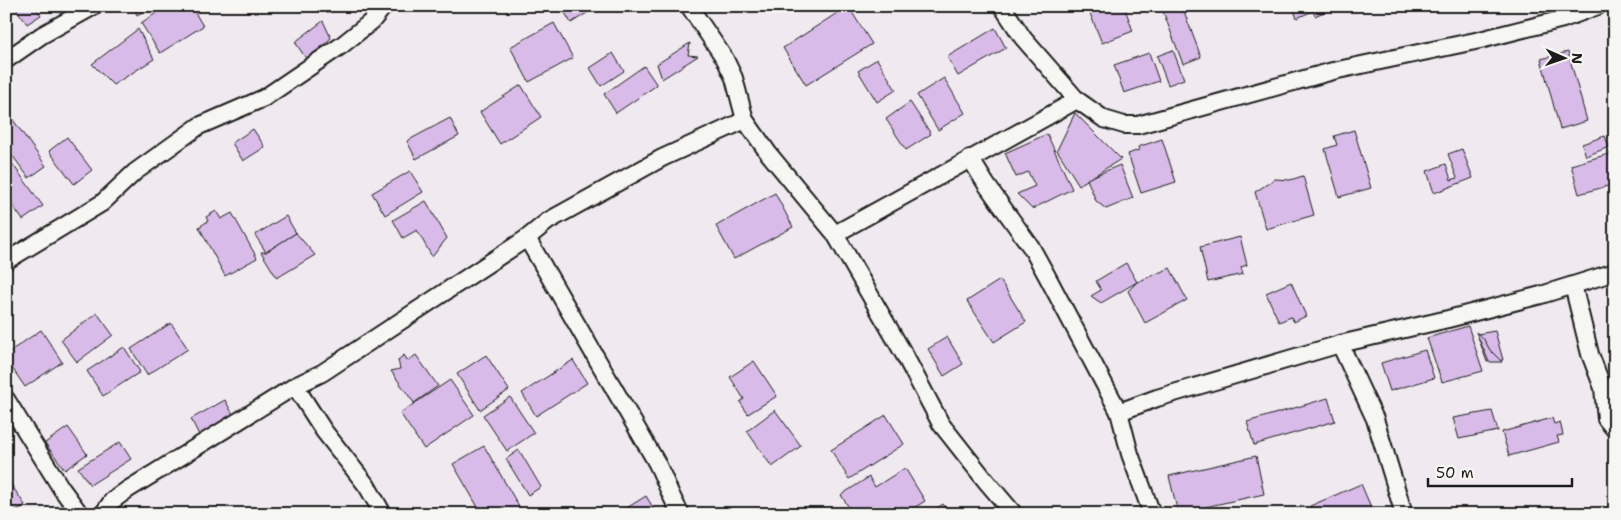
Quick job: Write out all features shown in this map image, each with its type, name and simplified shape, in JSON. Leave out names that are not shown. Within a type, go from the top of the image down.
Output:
[{"type":"street","points":[[6,60],[42,34],[94,6]]},
{"type":"street","points":[[6,261],[102,203],[135,172],[198,126],[264,98],[342,45],[372,21],[384,6]]},
{"type":"street","points":[[689,6],[725,59],[734,78],[745,120],[769,154],[835,234],[905,356],[941,424],[1014,514]]},
{"type":"street","points":[[1002,6],[1023,38],[1076,100],[1104,119],[1124,125],[1138,125],[1333,71],[1480,40],[1563,19],[1598,6]]},
{"type":"street","points":[[835,234],[1076,100]]},
{"type":"street","points":[[104,514],[112,501],[127,490],[294,386],[322,373],[527,238],[548,221],[662,158],[745,120]]},
{"type":"street","points":[[970,158],[986,184],[1031,247],[1119,412],[1130,454],[1152,514]]},
{"type":"street","points":[[527,238],[664,475],[667,489],[681,514]]},
{"type":"street","points":[[1119,412],[1157,398],[1340,344],[1448,319],[1615,272]]},
{"type":"street","points":[[1573,285],[1590,354],[1603,388],[1606,419],[1615,430]]},
{"type":"street","points":[[1340,344],[1375,419],[1404,514]]},
{"type":"street","points":[[294,386],[324,431],[367,486],[384,514]]},
{"type":"street","points":[[6,398],[61,488],[80,514]]},
{"type":"building","points":[[14,6],[34,6],[41,15],[27,24]]},
{"type":"building","points":[[133,6],[153,6],[137,15]]},
{"type":"building","points":[[167,6],[191,6],[203,26],[160,53],[141,23]]},
{"type":"building","points":[[561,6],[598,6],[571,23]]},
{"type":"building","points":[[848,6],[872,44],[806,85],[783,48]]},
{"type":"building","points":[[1087,6],[1124,6],[1133,31],[1102,43]]},
{"type":"building","points":[[1161,6],[1182,6],[1201,57],[1183,64]]},
{"type":"building","points":[[1292,6],[1323,6],[1326,11],[1315,16],[1313,11],[1297,18]]},
{"type":"building","points":[[323,21],[331,38],[307,60],[295,42]]},
{"type":"building","points":[[554,23],[573,58],[529,82],[510,47]]},
{"type":"building","points":[[995,28],[1006,48],[958,76],[947,57]]},
{"type":"building","points":[[138,29],[154,59],[113,85],[92,64]]},
{"type":"building","points":[[690,43],[688,55],[698,56],[662,79],[657,64]]},
{"type":"building","points":[[1173,50],[1184,79],[1168,85],[1157,56]]},
{"type":"building","points":[[1568,52],[1587,121],[1560,129],[1541,59]]},
{"type":"building","points":[[613,53],[624,71],[601,86],[590,68]]},
{"type":"building","points":[[1149,53],[1159,81],[1124,93],[1114,65]]},
{"type":"building","points":[[877,59],[896,90],[877,102],[858,71]]},
{"type":"building","points":[[644,66],[657,85],[616,113],[604,94]]},
{"type":"building","points":[[944,78],[965,113],[938,130],[917,95]]},
{"type":"building","points":[[521,85],[541,117],[500,144],[480,112]]},
{"type":"building","points":[[910,102],[931,134],[906,150],[886,119]]},
{"type":"building","points":[[1075,113],[1121,159],[1079,185],[1057,150]]},
{"type":"building","points":[[11,117],[46,166],[29,178],[6,147],[6,120]]},
{"type":"building","points":[[450,118],[459,136],[416,159],[407,141]]},
{"type":"building","points":[[253,129],[265,147],[243,161],[232,143]]},
{"type":"building","points":[[1354,130],[1371,188],[1339,197],[1325,149],[1337,145],[1334,136]]},
{"type":"building","points":[[1047,134],[1072,189],[1032,209],[1017,194],[1035,186],[1028,172],[1016,177],[1005,153]]},
{"type":"building","points":[[1605,136],[1609,147],[1586,156],[1582,144]]},
{"type":"building","points":[[67,137],[92,170],[74,184],[49,151]]},
{"type":"building","points":[[1162,139],[1176,182],[1141,193],[1128,154],[1139,150],[1138,147]]},
{"type":"building","points":[[1462,149],[1473,178],[1434,193],[1427,171],[1446,164],[1451,180],[1457,178],[1448,154]]},
{"type":"building","points":[[1612,153],[1615,161],[1615,184],[1579,194],[1571,165]]},
{"type":"building","points":[[6,155],[43,206],[23,220],[6,197]]},
{"type":"building","points":[[1120,165],[1133,198],[1106,209],[1096,201],[1087,179]]},
{"type":"building","points":[[410,171],[423,192],[385,215],[372,193]]},
{"type":"building","points":[[1303,176],[1314,215],[1266,229],[1255,192],[1275,179],[1290,180]]},
{"type":"building","points":[[775,193],[793,227],[734,259],[716,226]]},
{"type":"building","points":[[426,201],[447,238],[432,257],[417,230],[403,238],[393,220]]},
{"type":"building","points":[[216,211],[221,219],[232,213],[257,258],[225,276],[199,227],[208,221],[206,217]]},
{"type":"building","points":[[286,216],[296,233],[266,252],[255,235]]},
{"type":"building","points":[[296,233],[315,255],[277,278],[261,252],[266,252]]},
{"type":"building","points":[[1240,237],[1247,265],[1241,267],[1243,274],[1208,282],[1200,247]]},
{"type":"building","points":[[1126,263],[1137,282],[1101,303],[1091,296],[1101,290],[1096,281]]},
{"type":"building","points":[[1170,268],[1187,300],[1145,323],[1128,291],[1137,282]]},
{"type":"building","points":[[1000,280],[1026,322],[994,342],[967,301]]},
{"type":"building","points":[[1291,282],[1306,316],[1294,322],[1291,317],[1279,322],[1266,293]]},
{"type":"building","points":[[97,313],[113,335],[77,362],[61,340]]},
{"type":"building","points":[[171,323],[188,349],[147,375],[131,349]]},
{"type":"building","points":[[1468,326],[1483,371],[1442,382],[1427,338]]},
{"type":"building","points":[[41,330],[62,362],[25,387],[6,359],[6,354]]},
{"type":"building","points":[[1495,331],[1503,360],[1487,362],[1477,334]]},
{"type":"building","points":[[1476,332],[1483,338],[1490,350],[1502,362],[1489,362]]},
{"type":"building","points":[[947,337],[963,364],[944,376],[928,349]]},
{"type":"building","points":[[124,347],[140,372],[103,396],[87,371]]},
{"type":"building","points":[[1425,350],[1434,378],[1390,391],[1381,363]]},
{"type":"building","points":[[404,355],[408,361],[416,355],[438,386],[414,403],[391,371],[400,369],[398,360]]},
{"type":"building","points":[[486,355],[509,390],[480,410],[457,374]]},
{"type":"building","points":[[573,360],[587,383],[536,416],[522,393]]},
{"type":"building","points":[[754,361],[777,396],[748,414],[740,402],[744,399],[730,377]]},
{"type":"building","points":[[450,380],[474,415],[424,449],[400,413]]},
{"type":"building","points":[[510,397],[534,433],[507,451],[483,415]]},
{"type":"building","points":[[1328,398],[1335,421],[1254,445],[1247,422]]},
{"type":"building","points":[[225,400],[235,418],[200,437],[191,419]]},
{"type":"building","points":[[775,410],[801,446],[772,467],[747,431]]},
{"type":"building","points":[[1492,411],[1498,431],[1459,439],[1453,418]]},
{"type":"building","points":[[886,415],[904,444],[849,479],[831,450]]},
{"type":"building","points":[[1552,418],[1554,424],[1560,422],[1563,435],[1557,436],[1559,442],[1509,456],[1502,432]]},
{"type":"building","points":[[68,427],[87,454],[65,470],[45,443]]},
{"type":"building","points":[[120,442],[131,459],[90,485],[78,468]]},
{"type":"building","points":[[484,446],[521,510],[514,514],[482,514],[453,464]]},
{"type":"building","points":[[519,450],[541,487],[528,495],[506,459]]},
{"type":"building","points":[[1256,456],[1264,494],[1178,513],[1169,476]]},
{"type":"building","points":[[905,468],[925,501],[904,514],[853,514],[841,495],[869,477],[875,487]]},
{"type":"building","points":[[6,477],[25,505],[12,514],[6,514]]},
{"type":"building","points":[[1361,484],[1374,514],[1314,514],[1310,506]]},
{"type":"building","points":[[646,496],[657,514],[617,514]]},
{"type":"building","points":[[943,504],[949,514],[928,514]]}]
